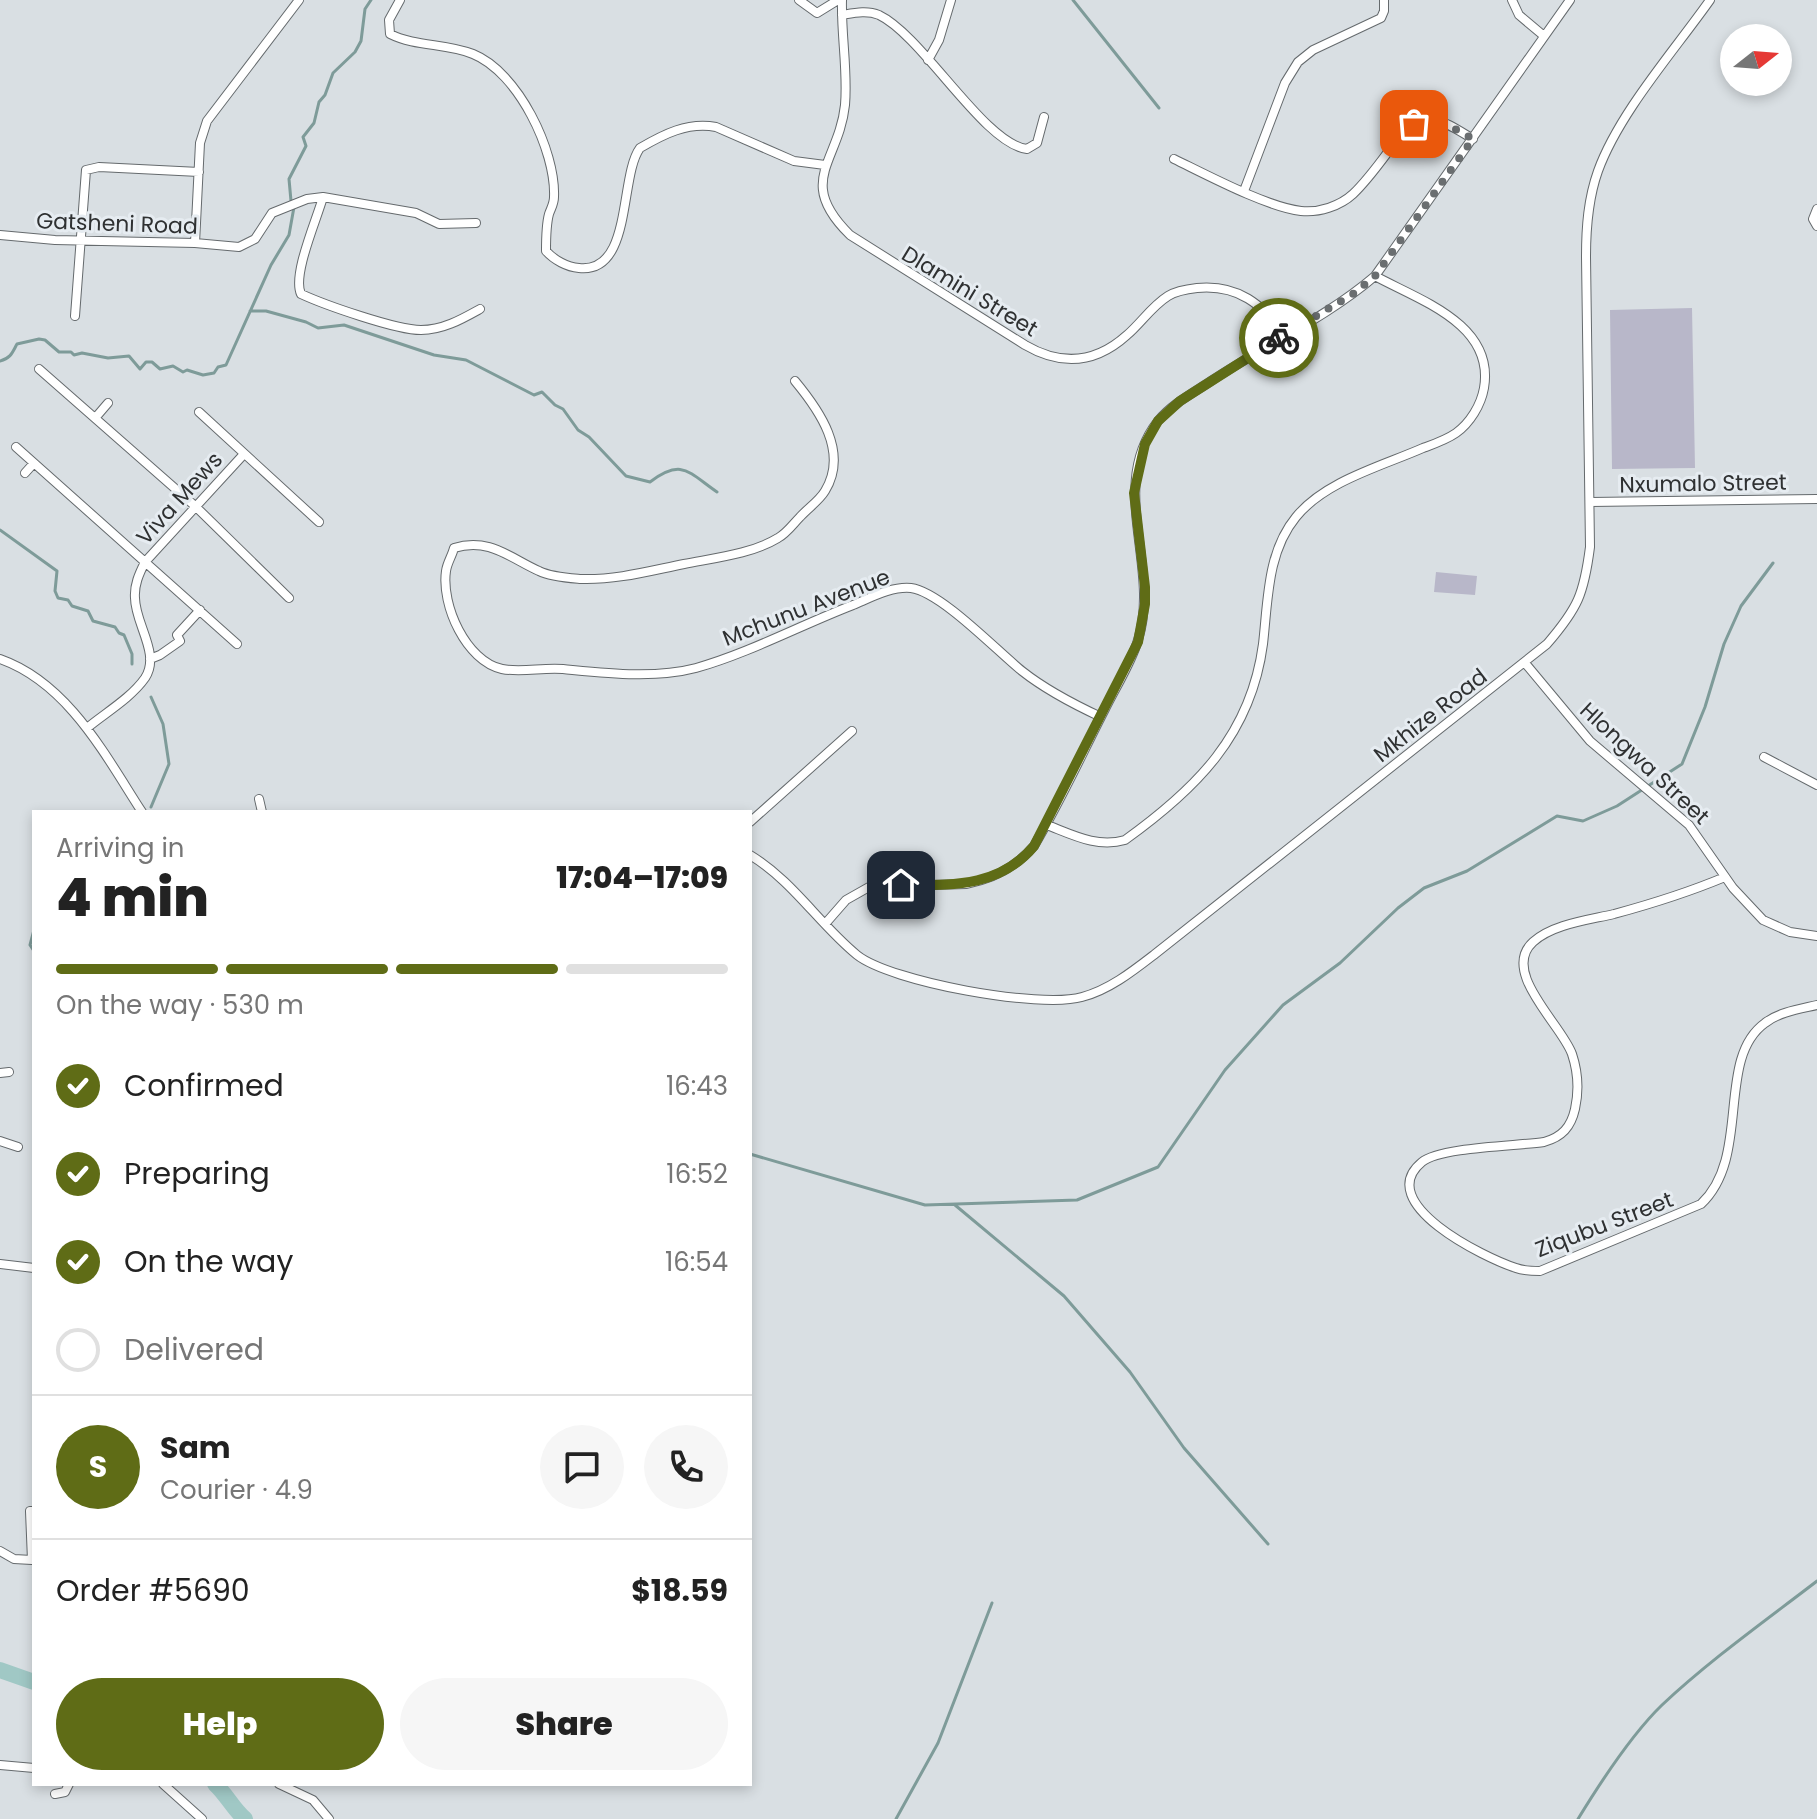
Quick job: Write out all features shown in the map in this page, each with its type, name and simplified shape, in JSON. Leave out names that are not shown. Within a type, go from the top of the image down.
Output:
[{"type":"street","points":[[195,243],[200,143],[211,113],[299,0]]},
{"type":"street","points":[[400,0],[389,20],[390,34],[419,44],[477,55],[509,82],[537,124],[553,174],[554,196],[546,251],[558,262],[586,268],[598,264],[613,252],[636,153],[676,129],[702,125],[716,127],[794,161],[825,165]]},
{"type":"street","points":[[799,0],[817,13],[840,0]]},
{"type":"street","name":"Dlamini Street","points":[[840,0],[845,106],[825,165],[823,195],[832,218],[850,235],[1041,355],[1068,360],[1092,356],[1126,336],[1169,295],[1192,288],[1228,289],[1241,294],[1268,313],[1287,334]]},
{"type":"street","points":[[928,60],[939,40],[951,0]]},
{"type":"street","points":[[1244,191],[1285,83],[1298,62],[1313,50],[1381,18],[1384,15],[1384,0]]},
{"type":"street","points":[[1512,0],[1519,15],[1544,36]]},
{"type":"street","points":[[825,924],[846,900],[869,887],[966,884],[1003,873],[1031,850],[1047,825],[1138,642],[1145,587],[1134,493],[1145,444],[1158,421],[1180,401],[1353,294],[1375,276],[1570,0]]},
{"type":"street","name":"Mkhize Road","points":[[752,856],[774,871],[867,962],[911,979],[1032,999],[1081,997],[1126,976],[1547,644],[1578,604],[1586,579],[1590,547],[1586,257],[1587,220],[1597,173],[1614,137],[1710,0]]},
{"type":"street","points":[[842,15],[862,12],[880,16],[907,37],[989,124],[1014,146],[1027,149],[1037,143],[1044,117]]},
{"type":"street","points":[[1174,159],[1289,209],[1320,210],[1340,203],[1353,193],[1404,131],[1414,124],[1439,120],[1473,139]]},
{"type":"street","points":[[75,316],[86,170],[99,167],[199,172]]},
{"type":"street","points":[[476,223],[439,224],[416,213],[323,197],[297,286],[301,294],[388,324],[421,330],[450,324],[480,309]]},
{"type":"street","name":"Gatsheni Road","points":[[0,235],[244,246],[255,239],[272,213],[307,199],[323,197]]},
{"type":"street","points":[[1817,209],[1813,219],[1817,226]]},
{"type":"street","points":[[1047,825],[1096,842],[1125,840],[1195,783],[1226,746],[1253,691],[1259,671],[1273,566],[1287,529],[1297,515],[1340,484],[1454,435],[1474,413],[1484,388],[1485,372],[1479,348],[1472,336],[1460,323],[1375,276]]},
{"type":"street","points":[[39,369],[195,506],[289,598]]},
{"type":"street","name":"Mchunu Avenue","points":[[795,381],[825,424],[831,441],[833,465],[824,493],[779,538],[751,549],[644,573],[601,579],[543,573],[493,548],[478,544],[454,548],[446,571],[451,610],[458,630],[479,657],[504,669],[549,668],[657,674],[698,667],[876,596],[910,588],[929,595],[945,606],[1024,673],[1101,717]]},
{"type":"street","points":[[96,417],[108,403]]},
{"type":"street","name":"Viva Mews","points":[[199,412],[319,522]]},
{"type":"street","points":[[16,447],[237,644]]},
{"type":"street","name":"Viva Mews","points":[[150,659],[135,599],[138,574],[145,562],[244,454]]},
{"type":"street","points":[[25,473],[34,463]]},
{"type":"street","name":"Nxumalo Street","points":[[1590,502],[1817,499]]},
{"type":"street","points":[[87,728],[143,681],[150,659],[180,641],[177,635],[200,610]]},
{"type":"street","points":[[0,659],[45,684],[87,728],[141,810]]},
{"type":"street","name":"Hlongwa Street","points":[[1525,663],[1590,741],[1689,825],[1725,877],[1763,920],[1790,932],[1817,936]]},
{"type":"street","points":[[752,820],[852,731]]},
{"type":"street","points":[[1764,757],[1817,785]]},
{"type":"street","points":[[259,799],[262,810]]},
{"type":"street","name":"Ziqubu Street","points":[[1725,877],[1693,890],[1558,928],[1529,945],[1524,956],[1524,974],[1566,1041],[1574,1062],[1578,1085],[1572,1122],[1560,1136],[1544,1142],[1431,1157],[1411,1176],[1409,1191],[1418,1209],[1500,1262],[1518,1269],[1540,1271],[1701,1204],[1718,1185],[1723,1174],[1731,1138],[1738,1073],[1751,1038],[1771,1019],[1817,1005]]},
{"type":"street","points":[[0,1141],[18,1147]]},
{"type":"street","points":[[0,1264],[32,1268]]},
{"type":"street","points":[[0,1551],[14,1559],[32,1560],[32,1511]]},
{"type":"street","points":[[0,1765],[32,1768]]},
{"type":"street","points":[[55,1794],[65,1792],[68,1786]]},
{"type":"street","points":[[165,1786],[202,1819]]},
{"type":"street","points":[[283,1786],[313,1800],[329,1819]]},
{"type":"shaded area","points":[[1692,308],[1695,468],[1612,469],[1610,310]]},
{"type":"shaded area","points":[[1436,572],[1477,576],[1475,595],[1434,592]]},
{"type":"waterway","points":[[291,201],[289,179],[306,146],[303,137],[314,123],[319,102],[333,73],[355,52],[361,41],[365,9],[371,0]]},
{"type":"waterway","points":[[1073,0],[1159,108]]},
{"type":"waterway","points":[[0,361],[9,357],[17,344],[39,339],[45,340],[59,352],[74,355],[129,356],[140,369],[146,362],[152,362],[160,369],[173,366],[183,372],[214,373],[218,367],[226,365],[271,265],[289,235],[294,207]]},
{"type":"waterway","points":[[250,311],[266,311],[318,328],[344,325],[434,355],[466,360],[534,395],[542,392],[563,409],[578,430],[589,437],[626,476],[650,482],[670,471],[685,470],[717,492]]},
{"type":"waterway","points":[[0,530],[57,571],[55,591],[58,598],[88,611],[93,621],[115,627],[124,635],[132,654],[132,664]]},
{"type":"waterway","points":[[752,1155],[925,1205],[1077,1200],[1158,1167],[1225,1070],[1283,1005],[1340,963],[1424,888],[1467,871],[1557,816],[1583,821],[1617,806],[1682,764],[1705,707],[1724,644],[1741,606],[1773,563]]},
{"type":"waterway","points":[[151,697],[163,724],[169,764],[151,807]]},
{"type":"waterway","points":[[32,938],[32,948]]},
{"type":"waterway","points":[[955,1205],[1064,1296],[1130,1372],[1184,1448],[1268,1544]]},
{"type":"waterway","points":[[1578,1819],[1628,1744],[1662,1705],[1718,1657],[1817,1581]]},
{"type":"waterway","points":[[896,1819],[938,1743],[992,1603]]},
{"type":"waterway","points":[[0,1670],[32,1681]]},
{"type":"waterway","points":[[217,1786],[245,1819]]},
{"type":"way so far","points":[[1279,338],[1353,294],[1375,276],[1473,139],[1439,120],[1430,119],[1414,124]]},
{"type":"route","points":[[901,885],[981,882],[1003,873],[1034,846],[1138,642],[1145,587],[1134,493],[1141,456],[1150,432],[1180,401],[1279,338]]}]
